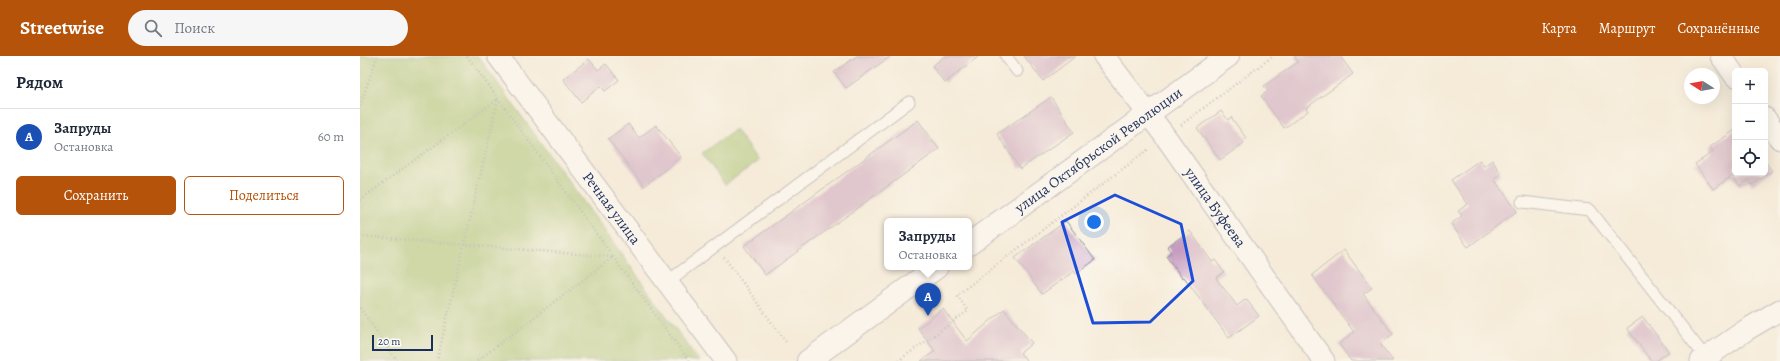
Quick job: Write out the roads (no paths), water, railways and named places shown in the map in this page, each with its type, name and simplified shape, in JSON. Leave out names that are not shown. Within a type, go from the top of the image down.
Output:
[{"type":"main road","name":"улица Октябрьской Революции","points":[[972,242],[1228,56]]},
{"type":"main road","points":[[808,361],[933,270]]},
{"type":"street","name":"Речная улица","points":[[498,56],[726,361]]},
{"type":"street","name":"улица Буфеева","points":[[1104,56],[1165,136],[1324,361]]},
{"type":"street","points":[[1721,56],[1732,72]]},
{"type":"street","points":[[1768,122],[1780,139]]},
{"type":"street","points":[[1704,359],[1780,310]]},
{"type":"lane","points":[[1006,56],[1017,71]]},
{"type":"lane","points":[[667,282],[909,102]]},
{"type":"lane","points":[[1522,202],[1590,210],[1704,359]]},
{"type":"place","name":"Запруды","points":[[928,316]]}]
